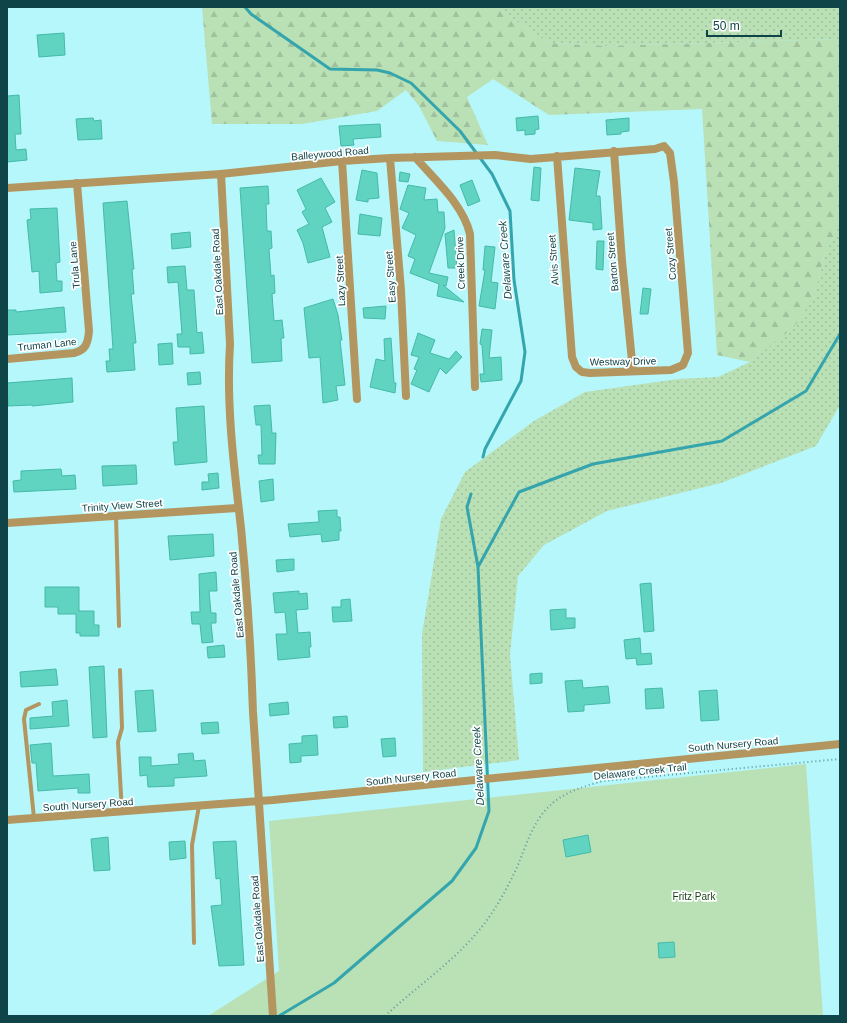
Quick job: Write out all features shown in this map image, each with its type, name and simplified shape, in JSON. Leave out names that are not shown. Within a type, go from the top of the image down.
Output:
[{"type":"street","name":"Cozy Street","points":[[655,149],[664,146],[670,153],[674,182],[688,353],[683,365],[677,368]]},
{"type":"street","name":"Balleywood Road","points":[[7,188],[221,174],[342,161],[390,158],[495,155],[531,159],[614,151],[655,149]]},
{"type":"street","name":"Barton Street","points":[[614,151],[622,261],[633,371]]},
{"type":"street","name":"Alvis Street","points":[[556,156],[565,290],[574,363]]},
{"type":"street","name":"Creek Drive","points":[[415,157],[457,206],[468,224],[470,234],[475,387]]},
{"type":"street","name":"Easy Street","points":[[390,158],[401,290],[406,396]]},
{"type":"street","name":"Lazy Street","points":[[342,161],[357,399]]},
{"type":"street","name":"East Oakdale Road","points":[[221,174],[230,330],[230,416],[252,665],[258,801],[273,1016]]},
{"type":"street","name":"Trula Lane","points":[[77,183],[89,331],[87,345]]},
{"type":"street","name":"Truman Lane","points":[[7,359],[74,353],[81,351],[87,345]]},
{"type":"street","name":"Westway Drive","points":[[574,363],[582,372],[590,373],[671,370],[677,368]]},
{"type":"street","name":"Trinity View Street","points":[[7,523],[237,508]]},
{"type":"street","name":"South Nursery Road","points":[[7,820],[258,801],[840,744]]},
{"type":"lane","points":[[116,515],[118,626]]},
{"type":"lane","points":[[120,670],[122,728],[118,742],[122,812]]},
{"type":"lane","points":[[34,818],[24,719],[26,710],[38,704]]},
{"type":"lane","points":[[194,943],[192,845],[199,806]]},
{"type":"path","name":"Delaware Creek Trail","points":[[385,1016],[475,935],[499,900],[518,866],[530,834],[540,817],[553,803],[566,794],[603,781],[840,759]]},
{"type":"green space","points":[[202,7],[495,7],[549,43],[606,46],[840,39],[840,223],[825,253],[813,299],[794,327],[750,362],[717,355],[702,109],[549,115],[493,79],[467,97],[488,145],[437,141],[419,106],[406,90],[377,111],[302,124],[212,124]]},
{"type":"green space","points":[[495,7],[840,7],[840,39],[606,46],[549,43]]},
{"type":"green space","points":[[840,223],[840,405],[816,446],[721,483],[607,511],[544,545],[518,576],[510,655],[519,760],[423,772],[422,634],[441,519],[465,472],[534,421],[585,392],[678,379],[718,377],[750,362],[766,349],[813,299],[825,253]]},
{"type":"green space","name":"Fritz Park","points":[[806,764],[823,1016],[208,1016],[279,971],[269,821]]},
{"type":"building","points":[[64,33],[65,55],[39,57],[37,35]]},
{"type":"building","points":[[19,95],[21,134],[15,134],[16,150],[26,149],[27,160],[7,162],[7,96]]},
{"type":"building","points":[[538,116],[539,129],[535,130],[535,134],[525,135],[525,130],[517,131],[516,118]]},
{"type":"building","points":[[93,118],[94,121],[101,120],[102,139],[78,140],[76,119]]},
{"type":"building","points":[[629,118],[629,131],[621,132],[621,134],[607,135],[606,120]]},
{"type":"building","points":[[380,124],[381,137],[353,139],[354,145],[341,146],[339,126]]},
{"type":"building","points":[[534,167],[541,168],[539,201],[531,200]]},
{"type":"building","points":[[575,168],[600,171],[596,196],[600,196],[602,229],[593,230],[593,223],[569,220]]},
{"type":"building","points":[[362,170],[377,173],[379,198],[368,199],[368,202],[356,200]]},
{"type":"building","points":[[400,172],[410,174],[408,182],[399,181]]},
{"type":"building","points":[[321,178],[335,202],[325,208],[332,222],[322,227],[330,257],[308,263],[303,243],[297,230],[309,224],[302,212],[306,209],[297,190]]},
{"type":"building","points":[[472,180],[480,201],[468,206],[460,185]]},
{"type":"building","points":[[408,185],[426,188],[424,200],[437,199],[438,212],[444,212],[445,228],[429,273],[448,277],[446,286],[443,285],[464,302],[437,296],[439,284],[410,273],[415,259],[408,256],[416,235],[402,228],[409,213],[400,209]]},
{"type":"building","points":[[268,186],[269,204],[266,204],[267,231],[271,231],[272,248],[269,249],[271,276],[274,275],[275,293],[272,294],[274,321],[282,320],[284,338],[281,338],[282,361],[252,363],[240,188]]},
{"type":"building","points":[[127,201],[134,269],[132,269],[134,294],[131,294],[136,343],[133,343],[135,370],[107,372],[106,361],[110,361],[109,349],[113,349],[103,203]]},
{"type":"building","points":[[57,208],[60,262],[56,263],[57,281],[62,281],[62,291],[40,293],[39,271],[32,272],[27,220],[31,219],[30,209]]},
{"type":"building","points":[[360,214],[382,218],[380,236],[358,234]]},
{"type":"building","points":[[454,230],[457,268],[448,268],[445,234]]},
{"type":"building","points":[[190,232],[191,247],[172,249],[171,234]]},
{"type":"building","points":[[597,241],[604,241],[603,270],[596,269]]},
{"type":"building","points":[[485,246],[495,247],[491,282],[498,283],[495,309],[479,306],[485,270],[483,270]]},
{"type":"building","points":[[185,266],[187,290],[194,290],[197,333],[202,332],[204,353],[190,354],[190,347],[178,347],[177,334],[182,334],[178,282],[168,283],[167,267]]},
{"type":"building","points":[[643,288],[651,289],[648,314],[640,314]]},
{"type":"building","points":[[333,299],[338,315],[342,340],[340,340],[345,385],[336,386],[338,400],[323,403],[320,357],[309,358],[304,308]]},
{"type":"building","points":[[386,306],[385,319],[364,318],[363,308]]},
{"type":"building","points":[[64,307],[66,332],[7,335],[7,310],[16,310],[16,312]]},
{"type":"building","points":[[482,329],[492,330],[489,358],[501,357],[502,380],[481,382],[480,374],[484,374],[482,345],[480,344]]},
{"type":"building","points":[[418,333],[435,340],[430,353],[449,359],[456,351],[462,357],[446,374],[440,368],[429,392],[411,384],[417,370],[414,369],[419,357],[411,355]]},
{"type":"building","points":[[391,338],[394,383],[396,383],[395,393],[370,387],[376,359],[385,361],[384,339]]},
{"type":"building","points":[[172,343],[173,364],[159,365],[158,344]]},
{"type":"building","points":[[200,372],[201,384],[188,385],[187,373]]},
{"type":"building","points":[[72,378],[73,402],[32,406],[8,406],[7,383]]},
{"type":"building","points":[[270,405],[272,433],[276,433],[275,464],[259,464],[258,455],[262,455],[261,425],[256,425],[254,406]]},
{"type":"building","points":[[204,406],[207,462],[175,465],[173,442],[178,442],[176,408]]},
{"type":"building","points":[[136,465],[137,484],[103,486],[102,466]]},
{"type":"building","points":[[61,469],[62,476],[75,475],[76,489],[14,492],[13,481],[21,480],[21,471]]},
{"type":"building","points":[[218,473],[219,488],[202,490],[202,482],[209,482],[208,474]]},
{"type":"building","points":[[273,479],[274,500],[261,502],[259,481]]},
{"type":"building","points":[[337,510],[337,517],[340,517],[341,531],[339,531],[339,540],[322,542],[321,534],[290,537],[288,524],[319,522],[318,511]]},
{"type":"building","points":[[213,534],[214,556],[170,560],[168,536]]},
{"type":"building","points":[[294,559],[294,570],[277,572],[276,560]]},
{"type":"building","points":[[216,572],[217,591],[209,591],[211,613],[216,613],[216,623],[211,623],[213,642],[202,643],[200,624],[192,624],[191,612],[200,612],[199,574]]},
{"type":"building","points":[[651,583],[654,631],[644,632],[640,584]]},
{"type":"building","points":[[45,587],[79,587],[79,611],[94,611],[94,625],[99,625],[99,636],[80,636],[80,633],[76,633],[76,614],[58,614],[58,607],[45,607]]},
{"type":"building","points":[[299,591],[299,594],[307,593],[308,609],[296,610],[298,633],[310,632],[310,657],[278,660],[276,634],[287,634],[285,612],[275,613],[273,593]]},
{"type":"building","points":[[350,599],[352,621],[333,622],[332,607],[341,607],[341,600]]},
{"type":"building","points":[[566,609],[566,618],[575,618],[575,628],[551,630],[550,610]]},
{"type":"building","points":[[640,638],[641,654],[651,653],[652,664],[637,665],[636,658],[626,659],[624,640]]},
{"type":"building","points":[[224,645],[225,657],[208,658],[207,647]]},
{"type":"building","points":[[104,666],[107,737],[93,738],[89,667]]},
{"type":"building","points":[[56,669],[58,685],[21,687],[20,672]]},
{"type":"building","points":[[542,673],[542,683],[530,684],[530,674]]},
{"type":"building","points":[[582,680],[583,688],[608,686],[610,703],[584,705],[584,711],[568,712],[565,681]]},
{"type":"building","points":[[662,688],[664,708],[646,709],[645,689]]},
{"type":"building","points":[[153,690],[156,731],[138,732],[135,691]]},
{"type":"building","points":[[717,690],[719,720],[701,721],[699,691]]},
{"type":"building","points":[[67,700],[69,726],[30,729],[30,718],[53,716],[52,702]]},
{"type":"building","points":[[288,702],[289,714],[270,716],[269,704]]},
{"type":"building","points":[[347,716],[348,727],[334,728],[333,717]]},
{"type":"building","points":[[218,722],[219,733],[202,734],[201,723]]},
{"type":"building","points":[[317,735],[318,755],[301,756],[301,762],[290,763],[289,744],[302,743],[302,736]]},
{"type":"building","points":[[395,738],[396,756],[383,757],[381,739]]},
{"type":"building","points":[[51,743],[53,776],[89,774],[90,793],[78,793],[78,788],[38,791],[36,763],[32,763],[30,745]]},
{"type":"building","points":[[193,753],[194,761],[205,760],[207,776],[174,778],[174,786],[148,787],[147,775],[140,776],[139,757],[151,757],[151,766],[179,764],[178,754]]},
{"type":"building","points":[[588,835],[591,852],[566,857],[563,840]]},
{"type":"building","points":[[108,837],[110,870],[94,871],[91,839]]},
{"type":"building","points":[[185,841],[186,858],[170,860],[169,842]]},
{"type":"building","points":[[236,841],[244,965],[219,966],[211,906],[222,905],[220,878],[216,879],[213,842]]},
{"type":"building","points":[[674,942],[675,957],[659,958],[658,943]]},
{"type":"waterway","name":"Delaware Creek","points":[[245,7],[251,14],[330,69],[377,70],[390,73],[411,83],[460,131],[492,174],[510,211],[514,280],[525,352],[521,381],[485,449],[483,457]]},
{"type":"waterway","points":[[478,567],[519,492],[593,464],[722,441],[806,391],[840,334]]},
{"type":"waterway","name":"Delaware Creek","points":[[279,1016],[334,983],[452,881],[476,848],[489,811],[478,567],[467,507],[471,494]]}]
